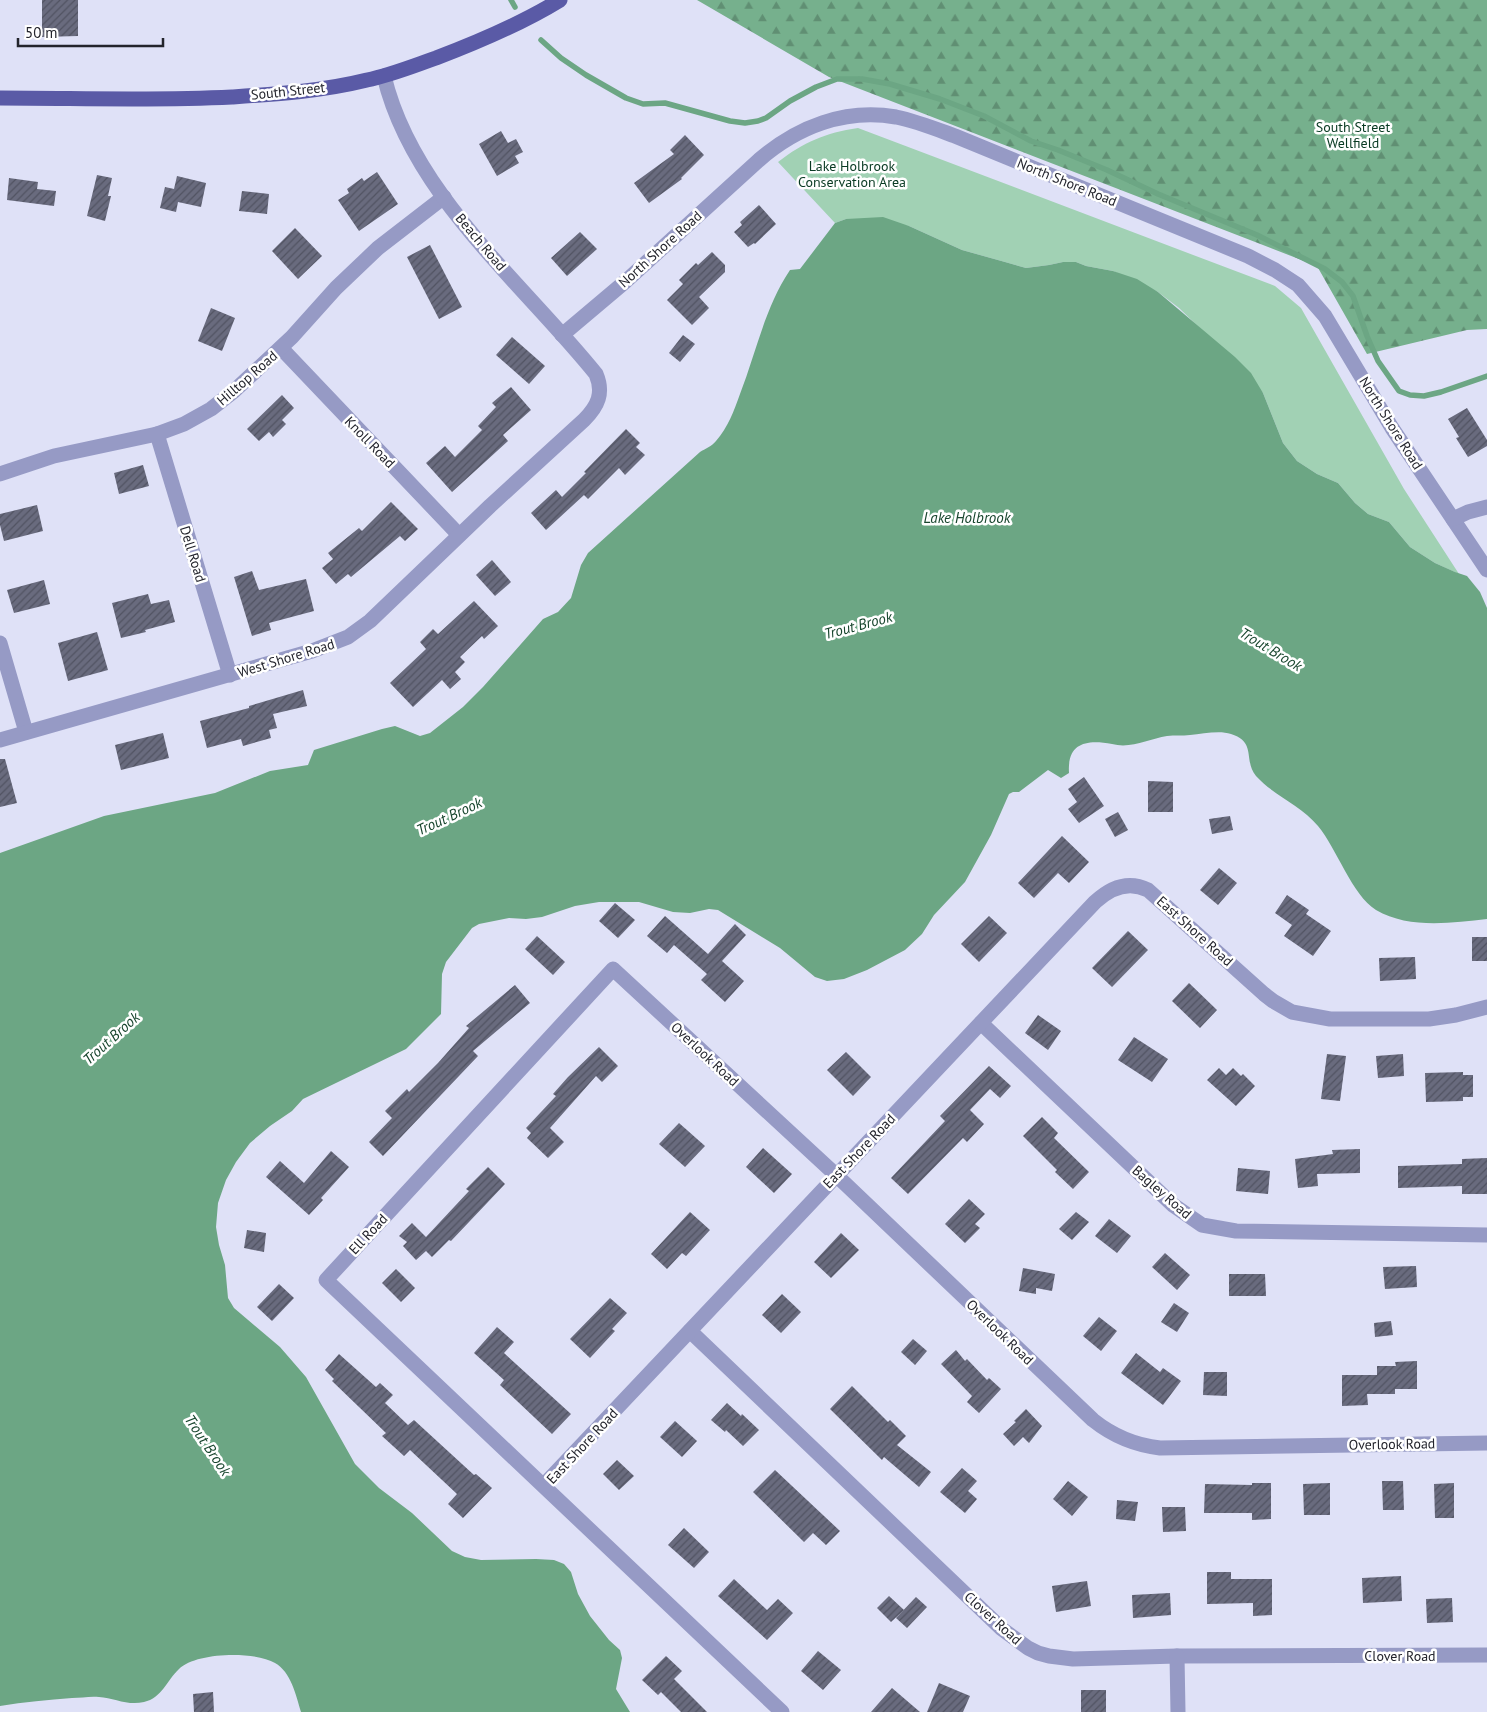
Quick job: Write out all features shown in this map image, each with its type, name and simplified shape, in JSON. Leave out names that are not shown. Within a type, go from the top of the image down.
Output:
[{"type":"main road","name":"South Street","points":[[0,98],[168,99],[230,97],[308,90],[348,84],[384,76],[446,54],[494,34],[560,0]]},
{"type":"street","name":"Beach Road","points":[[384,76],[395,112],[405,134],[426,170],[490,254],[596,374],[599,381],[600,394]]},
{"type":"street","name":"North Shore Road","points":[[562,335],[626,281],[759,160],[783,142],[807,128],[841,117],[864,115],[897,117],[929,126],[1014,160],[1248,256],[1286,276],[1308,295],[1325,316],[1392,428],[1487,570]]},
{"type":"street","name":"Hilltop Road","points":[[0,474],[54,456],[157,434],[184,424],[211,409],[281,348],[336,288],[378,248],[444,196]]},
{"type":"street","name":"Knoll Road","points":[[281,348],[459,535]]},
{"type":"street","name":"West Shore Road","points":[[0,740],[325,648],[348,637],[370,621],[459,535],[584,420],[596,407],[600,394]]},
{"type":"street","name":"Dell Road","points":[[157,434],[230,675]]},
{"type":"street","points":[[1453,520],[1468,512],[1487,507]]},
{"type":"street","points":[[0,643],[26,732]]},
{"type":"street","name":"East Shore Road","points":[[782,1712],[544,1486],[836,1174],[1095,902],[1112,889],[1127,885],[1141,886],[1155,895],[1264,994],[1292,1012],[1330,1019],[1429,1019],[1456,1015],[1487,1007]]},
{"type":"street","name":"Overlook Road","points":[[613,969],[836,1174],[1092,1420],[1124,1440],[1148,1447],[1172,1448],[1487,1443]]},
{"type":"street","name":"Ell Road","points":[[544,1486],[326,1280],[613,969]]},
{"type":"street","name":"Bagley Road","points":[[981,1023],[1172,1205],[1202,1224],[1236,1231],[1487,1235]]},
{"type":"street","name":"Clover Road","points":[[690,1331],[1002,1629],[1028,1648],[1049,1656],[1073,1659],[1177,1656],[1487,1655]]},
{"type":"street","points":[[1177,1656],[1178,1712]]},
{"type":"green space","name":"South Street Wellfield","points":[[697,0],[1487,0],[1487,329],[1467,330],[1367,354],[1317,266],[829,77]]},
{"type":"green space","name":"Lake Holbrook Conservation Area","points":[[858,128],[1275,286],[1301,308],[1404,489],[1459,574],[1435,563],[1410,547],[1389,522],[1368,514],[1355,503],[1338,483],[1317,474],[1297,461],[1283,443],[1263,393],[1205,333],[1179,308],[1158,292],[1113,271],[1086,266],[1076,262],[1063,262],[1026,268],[962,250],[909,226],[846,219],[835,223],[778,162],[815,139]]},
{"type":"water","name":"Lake Holbrook","points":[[883,217],[909,226],[962,250],[1026,268],[1063,262],[1076,262],[1137,279],[1158,292],[1235,357],[1251,373],[1263,393],[1283,443],[1297,461],[1317,474],[1338,483],[1355,503],[1368,514],[1389,522],[1410,547],[1435,563],[1467,576],[1480,592],[1487,608],[1487,919],[1444,923],[1416,922],[1388,916],[1376,910],[1359,894],[1318,826],[1304,812],[1256,776],[1252,770],[1247,747],[1244,742],[1239,737],[1231,734],[1216,732],[1167,736],[1126,745],[1094,742],[1080,745],[1071,755],[1069,773],[1061,778],[1048,770],[1019,792],[1009,794],[991,835],[965,882],[934,915],[922,934],[905,950],[867,970],[844,979],[827,981],[815,977],[780,948],[718,910],[709,909],[690,913],[673,912],[639,902],[599,902],[575,906],[542,917],[526,919],[509,918],[479,924],[472,928],[446,962],[442,974],[441,1014],[406,1049],[303,1099],[292,1111],[250,1143],[236,1162],[226,1180],[218,1203],[216,1227],[225,1265],[228,1298],[234,1308],[280,1347],[306,1377],[355,1464],[379,1488],[412,1513],[452,1551],[465,1557],[481,1560],[536,1559],[554,1560],[564,1564],[571,1572],[578,1594],[590,1616],[609,1640],[620,1650],[622,1658],[616,1689],[630,1712],[301,1712],[292,1684],[281,1667],[266,1659],[240,1655],[212,1656],[187,1663],[175,1673],[160,1693],[144,1702],[132,1703],[92,1697],[0,1706],[0,853],[104,816],[215,793],[270,771],[308,765],[314,750],[382,729],[395,726],[420,736],[430,733],[463,707],[483,687],[543,619],[558,612],[571,598],[581,565],[588,553],[720,436],[735,407],[767,315],[781,284],[790,270],[800,269],[835,223],[846,219]]},
{"type":"building","points":[[42,0],[78,0],[78,36],[42,37]]},
{"type":"building","points":[[501,131],[508,143],[516,139],[523,152],[515,156],[519,163],[497,176],[479,144]]},
{"type":"building","points":[[685,135],[704,155],[682,179],[649,203],[634,183],[674,154],[670,150]]},
{"type":"building","points":[[377,172],[398,204],[359,231],[338,200],[349,193],[347,189],[362,178],[364,181]]},
{"type":"building","points":[[97,175],[112,178],[108,196],[111,196],[105,221],[87,216]]},
{"type":"building","points":[[177,176],[206,183],[201,207],[178,202],[176,212],[160,208],[165,187],[174,189]]},
{"type":"building","points":[[9,178],[38,182],[37,189],[56,191],[54,206],[7,200]]},
{"type":"building","points":[[242,191],[269,194],[267,214],[239,211]]},
{"type":"building","points":[[759,205],[776,224],[755,244],[748,247],[734,232],[742,225],[740,222]]},
{"type":"building","points":[[295,228],[322,256],[298,279],[272,251]]},
{"type":"building","points":[[580,232],[597,249],[567,276],[551,258]]},
{"type":"building","points":[[430,245],[462,307],[439,319],[407,257]]},
{"type":"building","points":[[712,252],[725,265],[725,272],[699,297],[709,308],[692,325],[667,300],[683,284],[679,280],[696,263],[698,265]]},
{"type":"building","points":[[211,308],[235,318],[222,351],[198,341]]},
{"type":"building","points":[[683,335],[695,344],[680,362],[669,353]]},
{"type":"building","points":[[512,337],[545,366],[529,384],[496,355]]},
{"type":"building","points":[[511,387],[531,410],[503,435],[508,441],[452,492],[426,463],[445,446],[455,457],[482,430],[478,426],[496,407],[492,403]]},
{"type":"building","points":[[282,395],[294,408],[282,420],[286,424],[273,437],[269,432],[259,441],[247,429]]},
{"type":"building","points":[[1467,408],[1487,440],[1487,446],[1468,457],[1456,438],[1459,437],[1448,419]]},
{"type":"building","points":[[626,429],[640,443],[636,447],[645,455],[625,475],[619,468],[588,499],[584,495],[546,530],[531,513],[556,490],[562,497]]},
{"type":"building","points":[[143,465],[149,486],[119,494],[114,473]]},
{"type":"building","points":[[391,502],[418,529],[405,541],[400,536],[351,577],[348,574],[336,584],[322,568],[333,559],[328,553],[359,528],[362,531]]},
{"type":"building","points":[[37,505],[43,531],[4,541],[0,525],[0,514]]},
{"type":"building","points":[[492,560],[511,582],[495,596],[476,575]]},
{"type":"building","points":[[252,571],[259,590],[306,579],[314,611],[269,623],[271,630],[252,636],[234,577]]},
{"type":"building","points":[[44,580],[50,604],[14,613],[7,590]]},
{"type":"building","points":[[148,594],[151,604],[169,600],[175,622],[121,638],[112,603]]},
{"type":"building","points":[[474,601],[498,626],[484,639],[482,636],[460,657],[465,662],[455,672],[461,679],[450,689],[442,680],[413,707],[390,683],[426,649],[420,642],[433,629],[438,634]]},
{"type":"building","points":[[97,632],[108,670],[68,681],[58,643]]},
{"type":"building","points":[[303,690],[307,706],[273,714],[277,728],[269,730],[271,738],[243,746],[241,739],[207,748],[200,721],[249,708],[249,706]]},
{"type":"building","points":[[163,733],[169,758],[121,770],[115,745]]},
{"type":"building","points":[[0,759],[5,759],[17,803],[0,807]]},
{"type":"building","points":[[1084,777],[1104,806],[1079,823],[1068,809],[1077,802],[1068,789]]},
{"type":"building","points":[[1148,781],[1173,782],[1173,812],[1148,812]]},
{"type":"building","points":[[1118,812],[1128,830],[1115,837],[1105,819]]},
{"type":"building","points":[[1230,816],[1233,830],[1212,834],[1209,819]]},
{"type":"building","points":[[1062,836],[1089,862],[1069,883],[1058,873],[1034,898],[1018,883]]},
{"type":"building","points":[[1219,868],[1237,883],[1218,905],[1200,890]]},
{"type":"building","points":[[1287,895],[1309,910],[1306,914],[1331,931],[1313,956],[1284,936],[1292,925],[1275,913]]},
{"type":"building","points":[[615,903],[635,920],[618,938],[599,921]]},
{"type":"building","points":[[665,916],[708,954],[735,924],[746,935],[722,961],[744,981],[725,1002],[701,980],[707,974],[674,945],[667,953],[647,936]]},
{"type":"building","points":[[989,916],[1007,933],[979,962],[961,944]]},
{"type":"building","points":[[1128,931],[1148,950],[1112,987],[1092,968]]},
{"type":"building","points":[[537,936],[565,962],[553,975],[525,949]]},
{"type":"building","points":[[1472,937],[1487,937],[1487,961],[1472,961]]},
{"type":"building","points":[[1415,957],[1416,979],[1380,981],[1379,958]]},
{"type":"building","points":[[1189,983],[1217,1010],[1200,1028],[1172,1001]]},
{"type":"building","points":[[515,985],[530,1003],[473,1051],[478,1056],[383,1156],[369,1142],[392,1118],[385,1111],[407,1089],[409,1092],[438,1063],[469,1028],[466,1026]]},
{"type":"building","points":[[1038,1015],[1061,1031],[1048,1050],[1025,1033]]},
{"type":"building","points":[[1134,1037],[1168,1059],[1152,1082],[1118,1060]]},
{"type":"building","points":[[599,1047],[618,1066],[602,1082],[596,1076],[550,1128],[564,1142],[548,1158],[527,1138],[531,1133],[526,1128],[556,1096],[553,1094],[568,1077]]},
{"type":"building","points":[[846,1052],[871,1077],[853,1096],[827,1070]]},
{"type":"building","points":[[1327,1054],[1346,1056],[1340,1101],[1321,1099]]},
{"type":"building","points":[[1403,1054],[1404,1076],[1378,1078],[1376,1056]]},
{"type":"building","points":[[989,1066],[1011,1086],[1000,1098],[990,1089],[970,1110],[984,1124],[967,1142],[963,1138],[908,1194],[891,1178],[945,1121],[940,1116]]},
{"type":"building","points":[[1219,1068],[1226,1075],[1233,1068],[1241,1076],[1243,1074],[1255,1086],[1236,1106],[1207,1080]]},
{"type":"building","points":[[1463,1072],[1463,1075],[1473,1075],[1473,1097],[1463,1097],[1463,1101],[1426,1102],[1425,1073]]},
{"type":"building","points":[[1042,1117],[1058,1133],[1054,1138],[1089,1172],[1073,1189],[1023,1136]]},
{"type":"building","points":[[679,1123],[705,1146],[685,1167],[659,1144]]},
{"type":"building","points":[[763,1148],[792,1174],[774,1193],[746,1167]]},
{"type":"building","points":[[1360,1149],[1360,1173],[1317,1174],[1318,1186],[1298,1188],[1295,1159],[1333,1154],[1332,1150]]},
{"type":"building","points":[[331,1151],[349,1167],[321,1198],[323,1200],[309,1215],[266,1177],[280,1161],[304,1183]]},
{"type":"building","points":[[1487,1158],[1487,1194],[1462,1194],[1462,1186],[1398,1188],[1398,1166],[1462,1164],[1462,1159]]},
{"type":"building","points":[[488,1167],[505,1184],[451,1241],[449,1240],[432,1257],[426,1251],[416,1260],[403,1246],[407,1242],[399,1236],[412,1223],[426,1237],[469,1191],[466,1189]]},
{"type":"building","points":[[1238,1168],[1270,1171],[1268,1194],[1236,1191]]},
{"type":"building","points":[[969,1199],[985,1214],[975,1224],[980,1228],[965,1243],[945,1224]]},
{"type":"building","points":[[690,1212],[710,1230],[686,1256],[682,1253],[667,1269],[651,1254]]},
{"type":"building","points":[[1076,1212],[1089,1222],[1072,1240],[1059,1229]]},
{"type":"building","points":[[1109,1219],[1131,1236],[1117,1253],[1095,1236]]},
{"type":"building","points":[[247,1230],[266,1233],[264,1252],[244,1248]]},
{"type":"building","points":[[841,1233],[859,1250],[831,1278],[814,1262]]},
{"type":"building","points":[[1165,1253],[1190,1275],[1177,1290],[1152,1267]]},
{"type":"building","points":[[1416,1266],[1417,1287],[1385,1289],[1383,1267]]},
{"type":"building","points":[[1023,1268],[1055,1274],[1052,1291],[1036,1288],[1036,1294],[1019,1291]]},
{"type":"building","points":[[396,1269],[415,1288],[401,1302],[382,1283]]},
{"type":"building","points":[[1229,1274],[1265,1274],[1266,1296],[1229,1296]]},
{"type":"building","points":[[279,1284],[294,1298],[272,1321],[257,1307]]},
{"type":"building","points":[[782,1294],[801,1312],[781,1333],[762,1315]]},
{"type":"building","points":[[610,1298],[627,1313],[612,1329],[615,1331],[590,1358],[570,1339]]},
{"type":"building","points":[[1174,1303],[1189,1313],[1177,1332],[1161,1322]]},
{"type":"building","points":[[1099,1317],[1117,1331],[1101,1351],[1083,1336]]},
{"type":"building","points":[[1391,1321],[1393,1335],[1375,1337],[1374,1323]]},
{"type":"building","points":[[497,1327],[514,1342],[504,1353],[571,1414],[552,1434],[500,1385],[504,1380],[474,1353]]},
{"type":"building","points":[[913,1339],[927,1351],[915,1365],[901,1352]]},
{"type":"building","points":[[956,1350],[965,1361],[967,1359],[987,1380],[989,1378],[1001,1389],[979,1413],[967,1402],[972,1396],[941,1364]]},
{"type":"building","points":[[1136,1353],[1160,1372],[1163,1368],[1181,1381],[1163,1405],[1121,1373]]},
{"type":"building","points":[[339,1354],[376,1387],[380,1383],[393,1395],[385,1403],[408,1425],[414,1420],[474,1475],[476,1474],[492,1488],[463,1518],[448,1504],[457,1494],[410,1450],[404,1456],[382,1436],[386,1433],[332,1381],[334,1379],[325,1370]]},
{"type":"building","points":[[1417,1361],[1417,1389],[1395,1389],[1395,1394],[1367,1394],[1368,1405],[1342,1406],[1342,1375],[1377,1375],[1377,1366],[1396,1366],[1395,1362]]},
{"type":"building","points":[[1204,1372],[1227,1372],[1227,1396],[1203,1395]]},
{"type":"building","points":[[852,1386],[888,1422],[890,1420],[906,1436],[897,1445],[931,1472],[919,1487],[884,1457],[882,1460],[830,1409]]},
{"type":"building","points":[[727,1403],[759,1430],[743,1446],[726,1430],[725,1432],[711,1420]]},
{"type":"building","points":[[1026,1409],[1042,1426],[1029,1443],[1023,1437],[1014,1446],[1003,1434]]},
{"type":"building","points":[[675,1421],[697,1441],[682,1457],[660,1437]]},
{"type":"building","points":[[617,1460],[634,1476],[619,1490],[603,1474]]},
{"type":"building","points":[[962,1468],[977,1481],[968,1491],[977,1499],[965,1513],[940,1492]]},
{"type":"building","points":[[775,1470],[840,1531],[826,1545],[813,1533],[804,1542],[753,1492]]},
{"type":"building","points":[[1068,1481],[1088,1497],[1072,1516],[1053,1499]]},
{"type":"building","points":[[1382,1481],[1403,1481],[1404,1510],[1383,1510]]},
{"type":"building","points":[[1252,1483],[1271,1483],[1271,1519],[1252,1520],[1252,1513],[1204,1513],[1205,1484],[1252,1485]]},
{"type":"building","points":[[1330,1483],[1330,1515],[1304,1515],[1303,1484]]},
{"type":"building","points":[[1454,1483],[1454,1518],[1435,1518],[1434,1484]]},
{"type":"building","points":[[1117,1500],[1138,1502],[1135,1521],[1116,1519]]},
{"type":"building","points":[[1162,1507],[1185,1507],[1186,1531],[1163,1532]]},
{"type":"building","points":[[684,1528],[709,1552],[694,1568],[668,1545]]},
{"type":"building","points":[[1207,1572],[1231,1572],[1231,1579],[1272,1579],[1272,1615],[1253,1616],[1253,1603],[1207,1604]]},
{"type":"building","points":[[1401,1576],[1402,1601],[1363,1603],[1362,1578]]},
{"type":"building","points":[[734,1579],[767,1610],[778,1599],[793,1613],[767,1640],[718,1596]]},
{"type":"building","points":[[1087,1581],[1091,1606],[1056,1612],[1052,1586]]},
{"type":"building","points":[[1170,1593],[1171,1615],[1133,1618],[1132,1595]]},
{"type":"building","points":[[889,1596],[904,1610],[891,1622],[877,1608]]},
{"type":"building","points":[[916,1597],[927,1607],[907,1628],[896,1618]]},
{"type":"building","points":[[1452,1598],[1453,1622],[1427,1623],[1426,1599]]},
{"type":"building","points":[[818,1651],[841,1670],[823,1690],[801,1671]]},
{"type":"building","points":[[666,1656],[682,1671],[674,1679],[707,1712],[681,1712],[661,1692],[658,1695],[642,1680]]},
{"type":"building","points":[[939,1683],[970,1696],[963,1712],[927,1712]]},
{"type":"building","points":[[892,1688],[920,1712],[871,1712]]},
{"type":"building","points":[[1081,1690],[1106,1690],[1106,1712],[1081,1712]]},
{"type":"building","points":[[213,1692],[214,1712],[194,1712],[193,1694]]},
{"type":"waterway","points":[[511,0],[515,7]]},
{"type":"waterway","points":[[541,40],[561,58],[626,98],[643,104],[665,103],[730,121],[745,123],[766,118],[790,101],[816,87],[837,79],[862,79],[890,84],[940,99],[984,116],[1031,141],[1107,170],[1158,194],[1257,235],[1325,269],[1342,282],[1353,296],[1378,361],[1399,391],[1410,395],[1424,396],[1487,376]]},
{"type":"water label","name":"Trout Brook","points":[[858,625]]},
{"type":"water label","name":"Trout Brook","points":[[1271,649]]},
{"type":"water label","name":"Trout Brook","points":[[449,816]]},
{"type":"water label","name":"Trout Brook","points":[[111,1038]]},
{"type":"water label","name":"Trout Brook","points":[[208,1445]]}]
